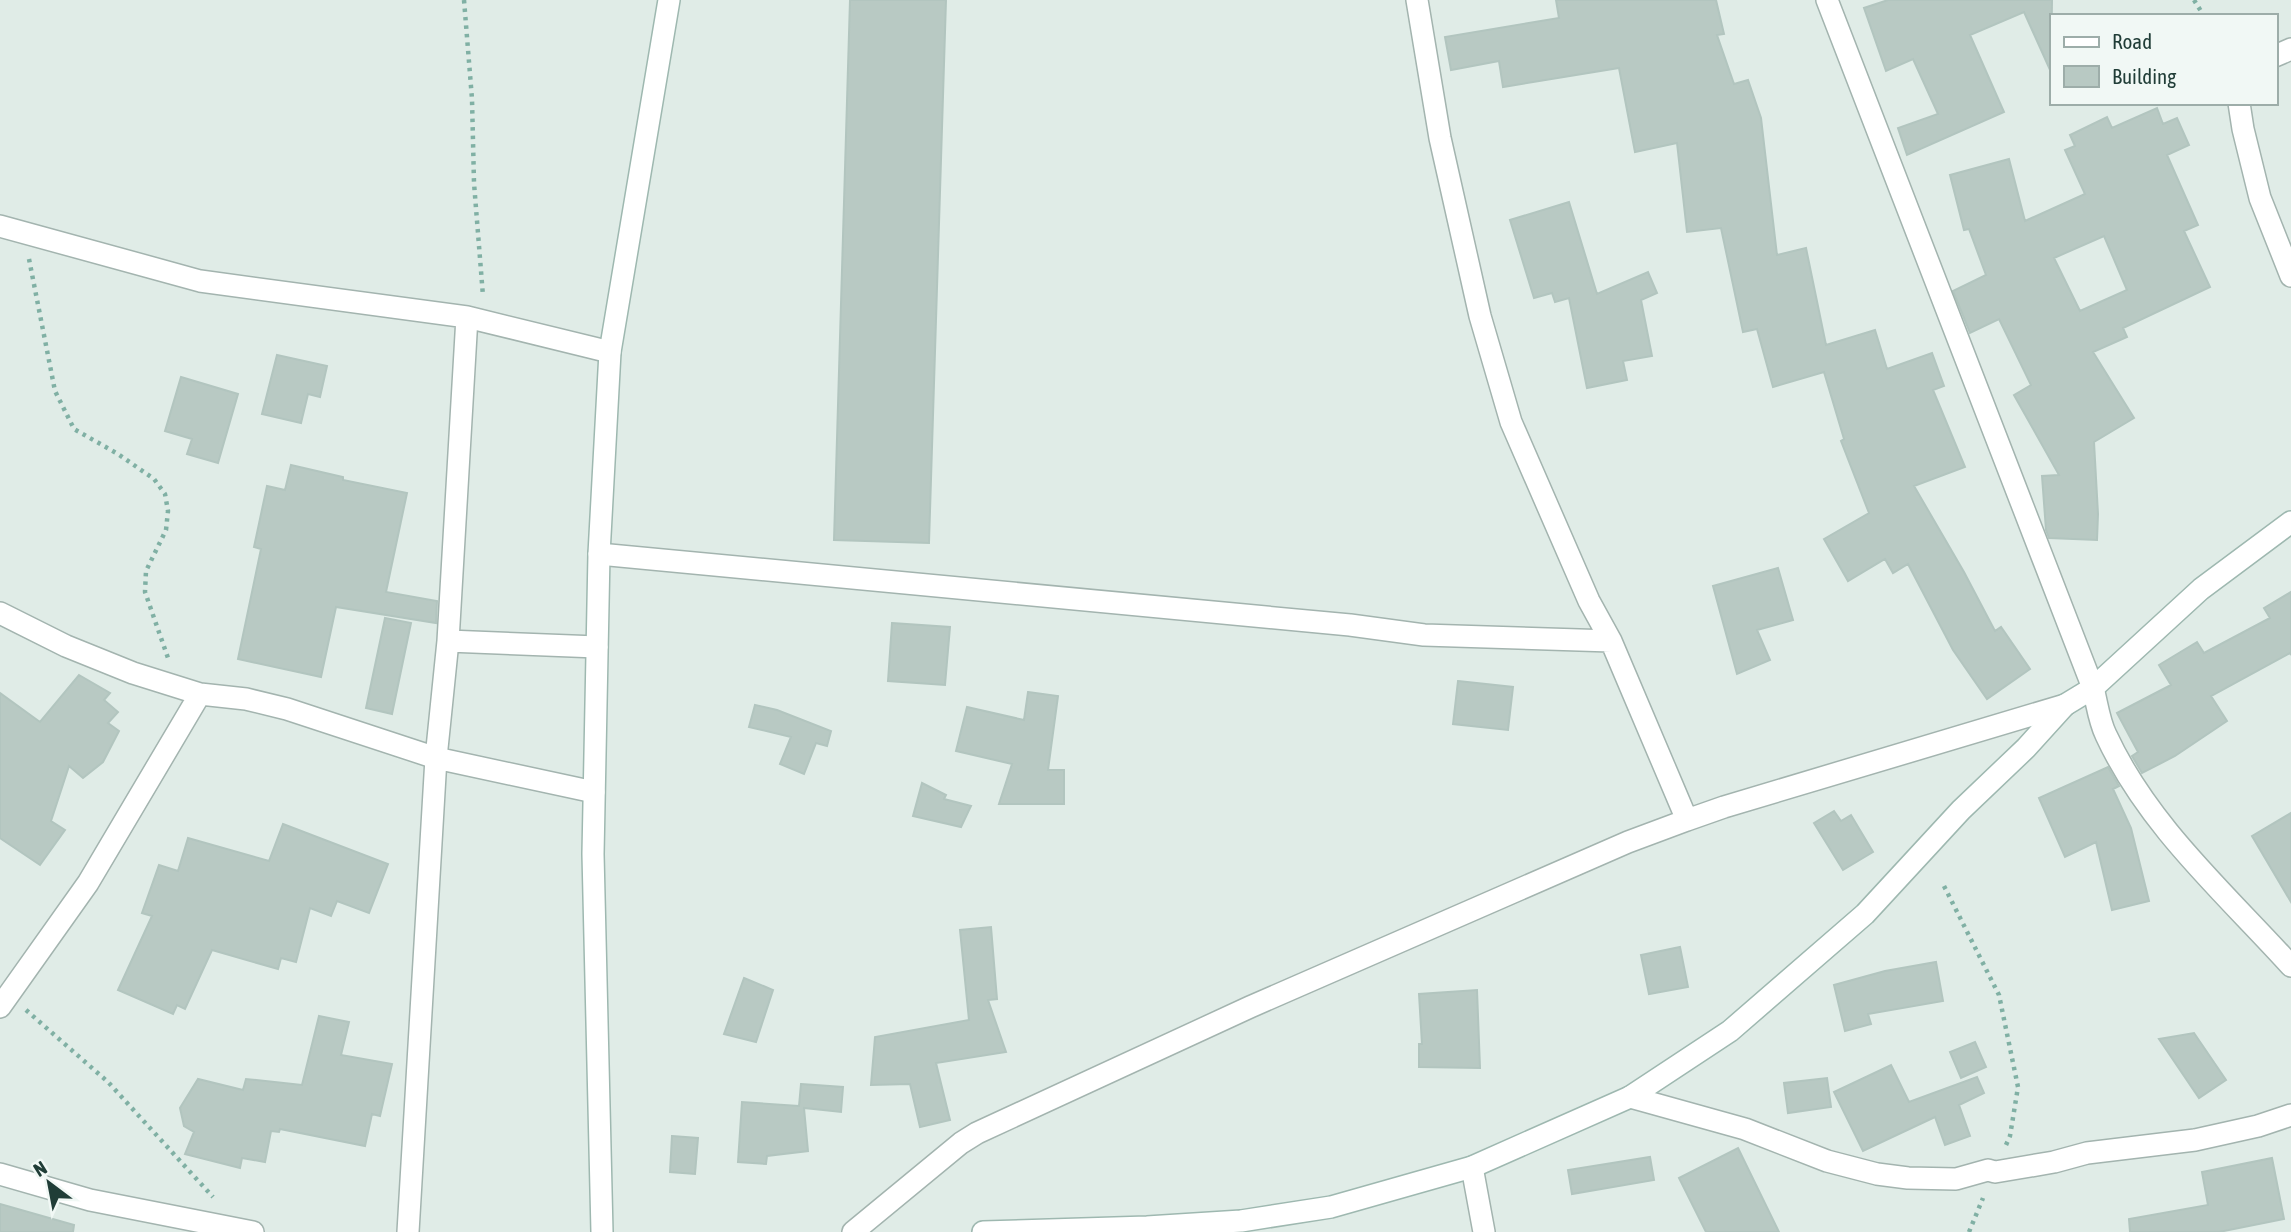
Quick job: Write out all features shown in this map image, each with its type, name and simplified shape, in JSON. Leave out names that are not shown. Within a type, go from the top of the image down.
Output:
[{"type":"street","points":[[602,1232],[594,792],[599,554],[610,352],[669,0]]},
{"type":"street","points":[[1417,0],[1443,151],[1480,316],[1511,422],[1590,601],[1611,641],[1687,820]]},
{"type":"street","points":[[1827,0],[2093,688],[2104,733],[2123,768],[2170,835],[2232,906],[2291,966]]},
{"type":"street","points":[[2239,105],[2260,198],[2291,276]]},
{"type":"street","points":[[7,228],[201,281],[476,320],[610,352]]},
{"type":"street","points":[[408,1232],[436,758],[476,320]]},
{"type":"street","points":[[853,1232],[961,1143],[978,1133],[1250,1007],[1628,842],[1724,807],[2065,705],[2093,688],[2202,589],[2291,522]]},
{"type":"street","points":[[599,554],[1350,625],[1424,635],[1611,641]]},
{"type":"street","points":[[0,612],[66,646],[133,673],[200,694],[246,699],[287,709],[436,758],[594,792]]},
{"type":"street","points":[[448,641],[597,647]]},
{"type":"street","points":[[4,1001],[88,883],[200,694]]},
{"type":"street","points":[[984,1232],[1147,1227],[1241,1220],[1331,1207],[1472,1167],[1630,1097],[1730,1031],[1865,914],[1961,810],[2026,748],[2065,705]]},
{"type":"street","points":[[1630,1097],[1745,1129],[1827,1161],[1877,1174],[1908,1178],[1956,1179],[1988,1170],[1995,1172],[2054,1162],[2087,1153],[2195,1140],[2258,1126],[2291,1115]]},
{"type":"street","points":[[1472,1167],[1484,1232]]},
{"type":"street","points":[[0,1174],[90,1199],[248,1231]]},
{"type":"path","points":[[464,0],[472,99],[479,257],[476,320]]},
{"type":"path","points":[[7,228],[31,262],[55,391],[74,429],[118,454],[154,479],[165,494],[168,511],[166,530],[146,572],[145,592],[179,687]]},
{"type":"path","points":[[1944,887],[1999,995],[2018,1087],[2010,1136],[1969,1232]]},
{"type":"path","points":[[4,1001],[72,1048],[108,1082],[248,1231]]},
{"type":"building","points":[[850,0],[946,0],[929,543],[834,540]]},
{"type":"building","points":[[1556,0],[1716,0],[1724,34],[1717,35],[1734,84],[1748,80],[1761,118],[1777,255],[1806,248],[1826,345],[1875,330],[1887,369],[1932,353],[1944,386],[1933,390],[1965,467],[1914,486],[1995,631],[2001,627],[2030,669],[1987,699],[1953,650],[1908,564],[1893,573],[1885,559],[1848,581],[1824,539],[1869,513],[1841,441],[1844,439],[1824,372],[1773,387],[1757,329],[1743,332],[1721,228],[1687,232],[1677,143],[1635,152],[1619,68],[1503,87],[1499,61],[1451,70],[1445,37],[1559,18]]},
{"type":"building","points":[[1888,0],[2052,0],[2050,70],[2024,12],[1970,35],[2004,112],[1907,155],[1898,128],[1938,114],[1913,59],[1886,71],[1864,8]]},
{"type":"building","points":[[2157,108],[2163,124],[2177,118],[2189,145],[2167,155],[2198,225],[2184,231],[2210,287],[2123,328],[2127,337],[2093,352],[2134,418],[2094,442],[2097,540],[2049,538],[2042,476],[2059,475],[2014,395],[2031,385],[1999,319],[1970,333],[1953,291],[1986,275],[1969,229],[1964,230],[1950,175],[2009,159],[2025,221],[2085,194],[2065,150],[2075,146],[2070,135],[2107,117],[2112,128]],"holes":[[[2104,236],[2127,290],[2080,311],[2054,258]]]},
{"type":"building","points":[[1569,202],[1597,294],[1648,272],[1657,293],[1641,300],[1652,356],[1623,361],[1627,380],[1587,388],[1569,298],[1555,302],[1552,293],[1534,298],[1510,220]]},
{"type":"building","points":[[277,355],[327,366],[320,397],[308,394],[301,423],[262,414]]},
{"type":"building","points":[[181,377],[238,394],[218,463],[187,454],[192,439],[165,431]]},
{"type":"building","points":[[291,465],[343,477],[343,480],[407,493],[386,592],[437,601],[436,623],[336,607],[321,677],[238,659],[261,549],[254,547],[267,486],[285,490]]},
{"type":"building","points":[[1778,568],[1793,620],[1757,630],[1770,660],[1737,674],[1713,586]]},
{"type":"building","points":[[2291,592],[2291,655],[2290,653],[2211,696],[2227,721],[2175,756],[2142,773],[2132,756],[2138,752],[2117,713],[2171,685],[2159,665],[2197,642],[2204,653],[2270,618],[2264,608]]},
{"type":"building","points":[[385,618],[411,623],[392,714],[366,708]]},
{"type":"building","points":[[892,623],[950,627],[945,685],[888,681]]},
{"type":"building","points":[[79,675],[110,693],[104,700],[118,712],[108,723],[119,731],[103,762],[83,778],[69,766],[51,821],[65,830],[40,865],[0,838],[0,693],[40,722]]},
{"type":"building","points":[[1458,681],[1513,687],[1508,730],[1453,724]]},
{"type":"building","points":[[1028,692],[1058,696],[1048,770],[1064,770],[1064,804],[999,804],[1012,764],[956,751],[967,707],[1024,720]]},
{"type":"building","points":[[755,705],[777,710],[831,731],[827,746],[816,743],[804,774],[780,764],[791,737],[749,727]]},
{"type":"building","points":[[2108,767],[2119,786],[2113,789],[2131,828],[2149,901],[2112,910],[2096,842],[2065,857],[2039,798]]},
{"type":"building","points":[[922,783],[946,795],[944,799],[971,806],[961,827],[913,816]]},
{"type":"building","points":[[1834,811],[1841,821],[1851,815],[1873,852],[1843,870],[1814,823]]},
{"type":"building","points":[[2291,813],[2291,902],[2252,836]]},
{"type":"building","points":[[283,824],[388,864],[369,913],[337,901],[331,916],[310,908],[296,962],[281,958],[278,969],[212,950],[185,1009],[177,1005],[173,1014],[118,990],[152,916],[142,913],[159,865],[178,871],[188,838],[269,861]]},
{"type":"building","points":[[991,927],[997,999],[988,1000],[1006,1052],[936,1063],[950,1120],[920,1127],[910,1084],[871,1085],[875,1037],[969,1020],[960,930]]},
{"type":"building","points":[[1680,947],[1688,987],[1649,994],[1641,955]]},
{"type":"building","points":[[1936,962],[1943,1001],[1868,1014],[1871,1024],[1845,1031],[1834,985],[1885,971]]},
{"type":"building","points":[[744,978],[773,990],[756,1042],[724,1034]]},
{"type":"building","points":[[1477,990],[1480,1068],[1419,1067],[1419,1044],[1422,1044],[1419,994]]},
{"type":"building","points":[[319,1016],[349,1022],[341,1055],[392,1064],[380,1116],[372,1114],[365,1146],[280,1129],[279,1132],[271,1131],[265,1162],[242,1158],[240,1168],[185,1154],[194,1132],[184,1126],[180,1108],[198,1079],[243,1090],[246,1079],[302,1085]]},
{"type":"building","points":[[2194,1033],[2226,1080],[2199,1098],[2159,1039]]},
{"type":"building","points":[[1975,1042],[1986,1067],[1961,1078],[1950,1052]]},
{"type":"building","points":[[1891,1065],[1909,1102],[1977,1077],[1984,1093],[1959,1105],[1970,1136],[1945,1145],[1935,1117],[1863,1151],[1834,1092]]},
{"type":"building","points":[[1827,1078],[1831,1107],[1788,1113],[1784,1083]]},
{"type":"building","points":[[801,1084],[843,1087],[841,1112],[804,1108],[808,1151],[767,1156],[766,1164],[738,1162],[742,1102],[799,1106]]},
{"type":"building","points":[[672,1136],[698,1138],[695,1174],[670,1172]]},
{"type":"building","points":[[1738,1148],[1779,1232],[1706,1232],[1679,1178]]},
{"type":"building","points":[[1650,1157],[1654,1180],[1572,1194],[1568,1170]]},
{"type":"building","points":[[2272,1158],[2284,1219],[2219,1232],[2130,1232],[2129,1219],[2208,1205],[2202,1172]]},
{"type":"building","points":[[0,1204],[74,1225],[73,1232],[0,1232]]}]
